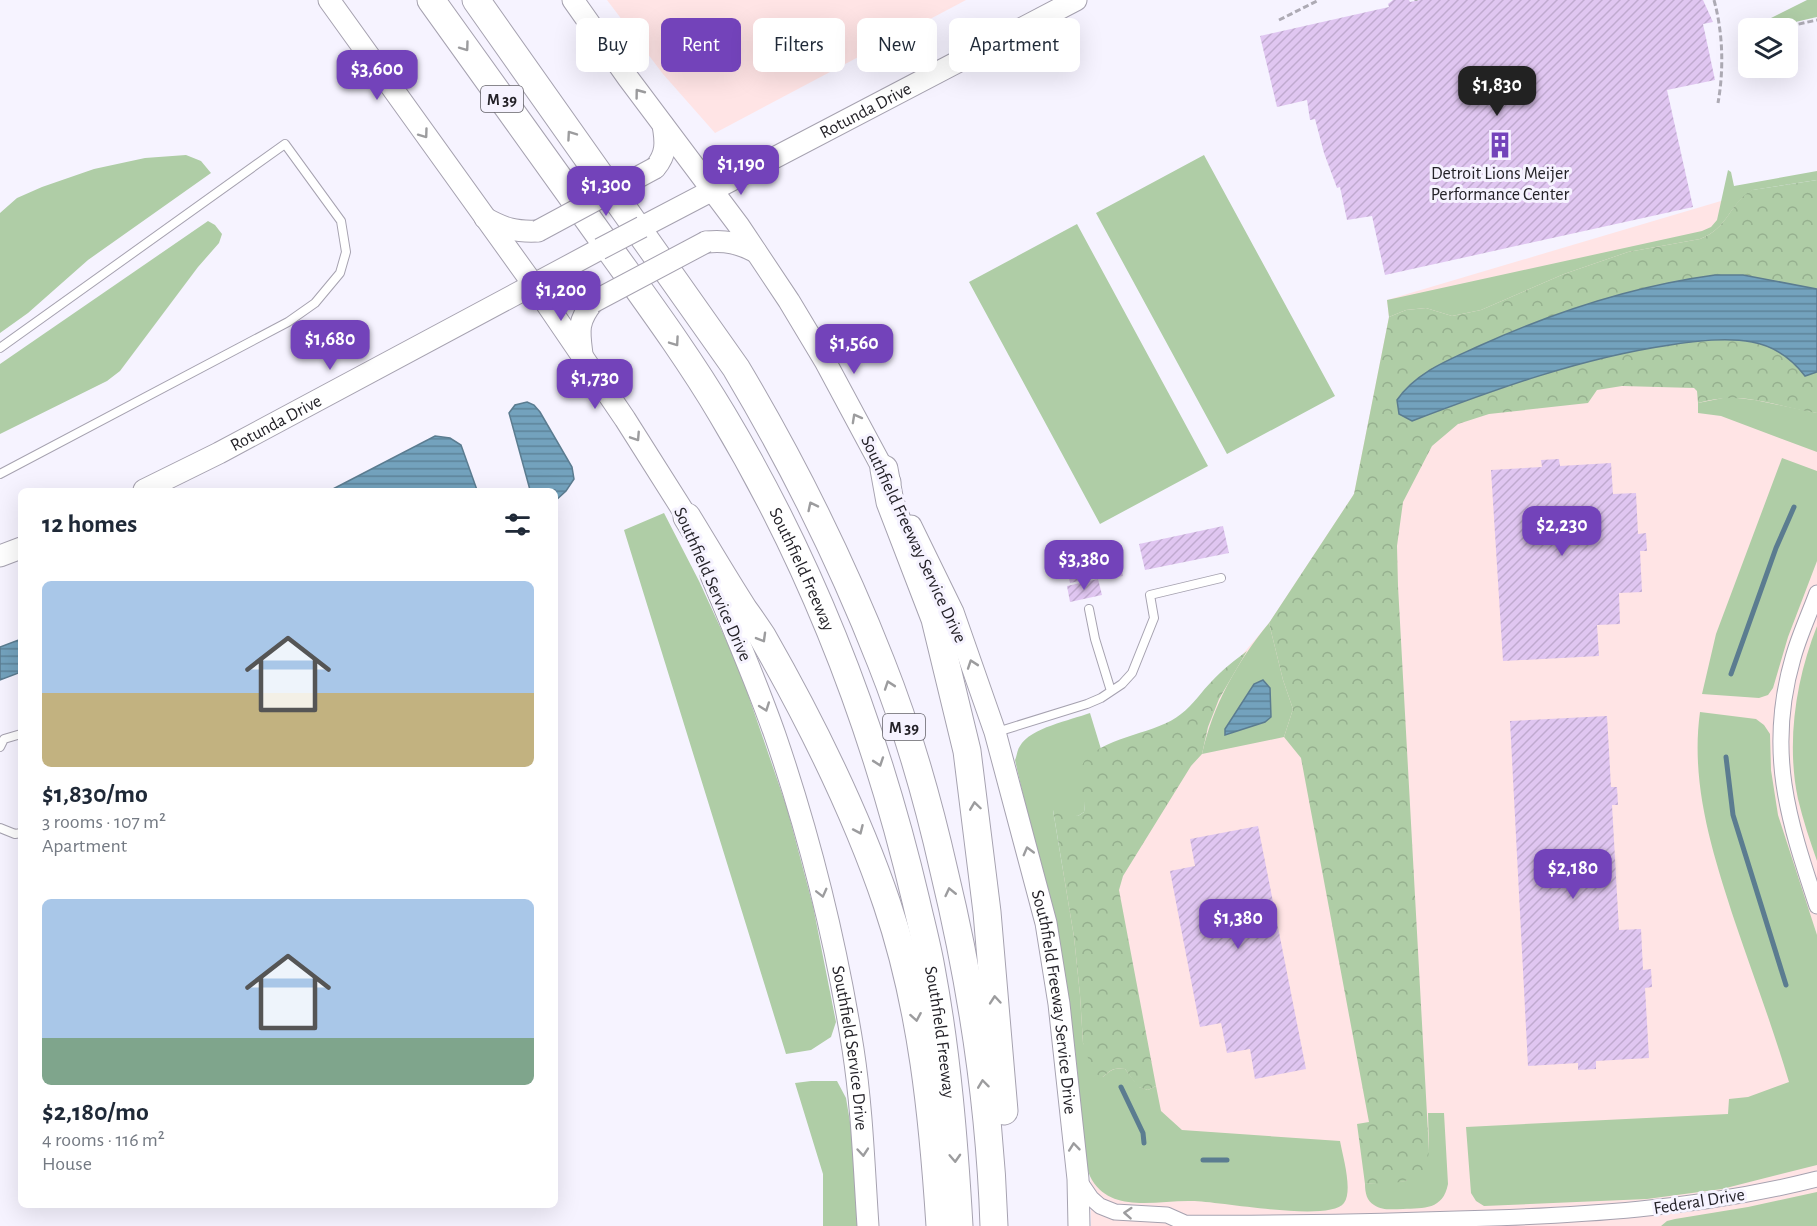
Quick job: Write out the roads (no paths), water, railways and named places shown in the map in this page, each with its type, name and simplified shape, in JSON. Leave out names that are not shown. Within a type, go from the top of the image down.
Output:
[{"type":"highway","name":"Southfield Freeway","points":[[431,0],[699,376],[757,475],[813,593],[847,673],[879,764],[896,818],[931,967],[954,1143],[959,1226]]},
{"type":"highway","name":"Southfield Freeway","points":[[476,0],[736,368],[814,509],[877,652],[927,800],[965,963],[978,1041],[987,1117],[994,1226]]},
{"type":"highway","points":[[884,469],[890,502],[935,620],[967,751],[987,912],[1012,1226]]},
{"type":"highway","points":[[687,517],[761,634],[787,683],[861,834],[887,905],[902,956],[925,1071],[936,1165],[940,1226]]},
{"type":"main road","name":"Southfield Service Drive","points":[[329,0],[533,284],[687,517],[753,675],[801,815],[819,883],[832,936],[853,1052],[868,1226]]},
{"type":"main road","name":"Southfield Freeway Service Drive","points":[[573,0],[756,252],[825,361],[884,469],[953,612],[995,732],[1046,923],[1060,1015],[1078,1179],[1079,1226]]},
{"type":"main road","name":"Rotunda Drive","points":[[148,488],[219,453],[533,284],[1076,0]]},
{"type":"main road","points":[[484,217],[502,228],[520,232],[538,231],[656,168],[663,159],[665,150],[663,124]]},
{"type":"main road","points":[[582,357],[579,331],[582,315],[593,302],[706,242],[740,243],[756,252]]},
{"type":"main road","points":[[0,556],[18,549]]},
{"type":"street","points":[[1817,594],[1793,656],[1787,680],[1781,727],[1780,760],[1785,800],[1817,906]]},
{"type":"street","name":"Federal Drive","points":[[1078,1179],[1091,1198],[1101,1206],[1115,1212],[1167,1215],[1182,1225],[1308,1224],[1624,1212],[1730,1198],[1817,1179]]},
{"type":"lane","points":[[0,348],[285,144],[341,221],[346,252],[340,273],[315,303],[288,322],[0,474]]},
{"type":"lane","points":[[995,732],[1078,707],[1101,698],[1122,684],[1132,673],[1154,618],[1150,595],[1221,578]]},
{"type":"lane","points":[[1089,609],[1095,639],[1111,691]]},
{"type":"lane","points":[[0,747],[4,739],[18,735]]},
{"type":"lane","points":[[0,828],[18,833]]},
{"type":"water","points":[[1715,275],[1743,275],[1817,289],[1817,372],[1805,376],[1782,354],[1760,344],[1732,340],[1701,341],[1637,351],[1571,366],[1475,397],[1412,421],[1399,414],[1397,400],[1423,374],[1479,346],[1536,322],[1594,302],[1654,286]]},
{"type":"water","points":[[527,402],[534,405],[572,467],[574,479],[558,498],[558,488],[529,488],[509,413],[515,405]]},
{"type":"water","points":[[435,436],[450,438],[461,445],[476,488],[335,488]]},
{"type":"water","points":[[18,640],[18,673],[0,680],[0,647]]},
{"type":"water","points":[[1263,680],[1270,688],[1271,717],[1265,722],[1225,735],[1225,729],[1254,684]]},
{"type":"waterway","points":[[1731,674],[1776,548],[1794,507]]},
{"type":"waterway","points":[[1726,757],[1733,815],[1786,985]]},
{"type":"waterway","points":[[1121,1087],[1143,1133],[1144,1143]]},
{"type":"waterway","points":[[1203,1160],[1227,1160]]},
{"type":"place","name":"Detroit Lions Meijer Performance Center","points":[[1500,145]]}]
